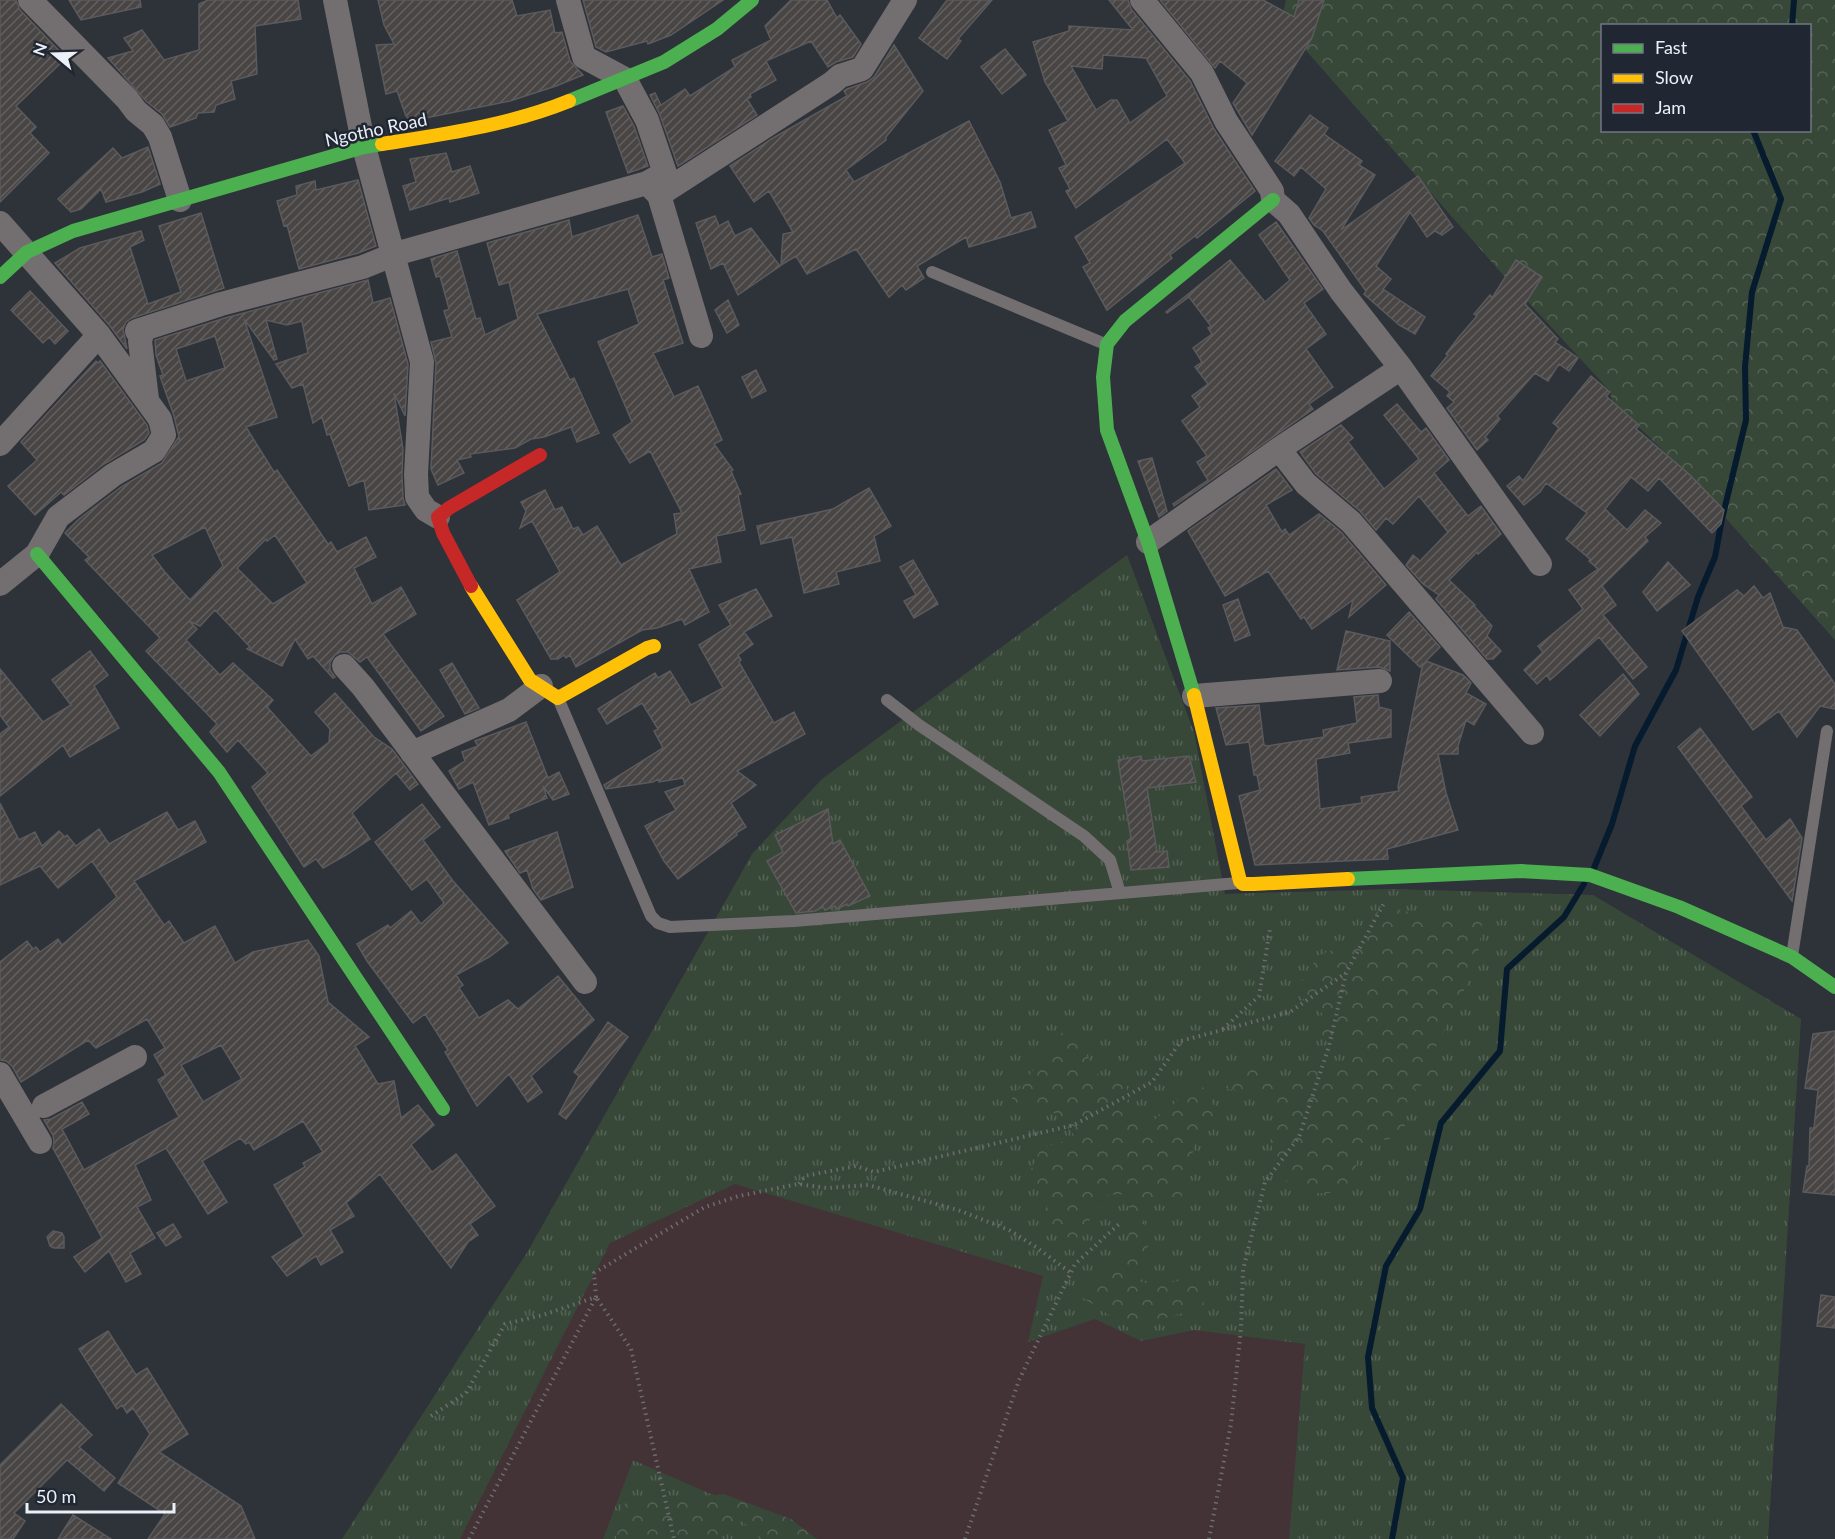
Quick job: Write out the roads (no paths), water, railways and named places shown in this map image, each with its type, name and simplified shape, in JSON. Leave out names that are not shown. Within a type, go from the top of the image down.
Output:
[{"type":"street","points":[[30,0],[136,111],[153,125],[160,137],[180,200]]},
{"type":"street","points":[[335,0],[364,147],[422,362],[416,474],[417,497],[426,510],[438,517],[477,598],[530,680],[550,692]]},
{"type":"street","points":[[568,0],[584,57],[625,79],[647,120],[665,173],[653,189]]},
{"type":"street","name":"Ngotho Road","points":[[0,277],[27,252],[73,231],[364,147],[464,131],[515,119],[562,104],[664,62],[717,29],[752,0]]},
{"type":"street","points":[[147,399],[140,341],[142,334],[137,331],[221,304],[363,267],[394,254],[653,189],[817,93],[840,76],[862,69],[905,0]]},
{"type":"street","points":[[1142,0],[1202,72],[1226,121],[1272,191],[1273,200],[1289,214],[1341,291],[1401,368],[1540,564]]},
{"type":"street","points":[[653,189],[701,336]]},
{"type":"street","points":[[1273,200],[1125,321],[1107,344],[1103,377],[1107,430],[1148,542],[1194,696],[1242,882],[1254,884],[1521,872],[1590,875],[1679,907],[1791,957],[1835,987]]},
{"type":"street","points":[[0,223],[99,335],[160,418],[164,435],[154,451],[113,475],[58,517],[38,554],[0,584]]},
{"type":"street","points":[[0,444],[99,335]]},
{"type":"street","points":[[1148,542],[1279,449],[1401,368]]},
{"type":"street","points":[[1279,449],[1306,484],[1351,522],[1532,733]]},
{"type":"street","points":[[438,517],[449,508],[540,455]]},
{"type":"street","points":[[38,554],[219,772],[443,1109]]},
{"type":"street","points":[[412,753],[654,646]]},
{"type":"street","points":[[344,666],[363,687],[585,982]]},
{"type":"street","points":[[1194,696],[1380,681]]},
{"type":"street","points":[[44,1106],[135,1057]]},
{"type":"street","points":[[0,1074],[40,1142]]},
{"type":"lane","points":[[932,272],[1107,344]]},
{"type":"lane","points":[[550,692],[651,916],[658,923],[670,927],[794,921],[1242,882]]},
{"type":"lane","points":[[887,700],[919,725],[1084,836],[1110,860],[1120,892]]},
{"type":"lane","points":[[1791,957],[1827,731]]},
{"type":"waterway","points":[[1792,24],[1794,0]]},
{"type":"waterway","points":[[1594,868],[1612,824],[1635,746],[1676,670],[1698,597],[1715,557],[1746,420],[1745,367],[1752,292],[1781,199],[1754,132]]},
{"type":"waterway","points":[[1392,1539],[1403,1478],[1372,1408],[1368,1357],[1386,1266],[1420,1209],[1441,1123],[1500,1051],[1507,969],[1564,917],[1584,884]]}]
